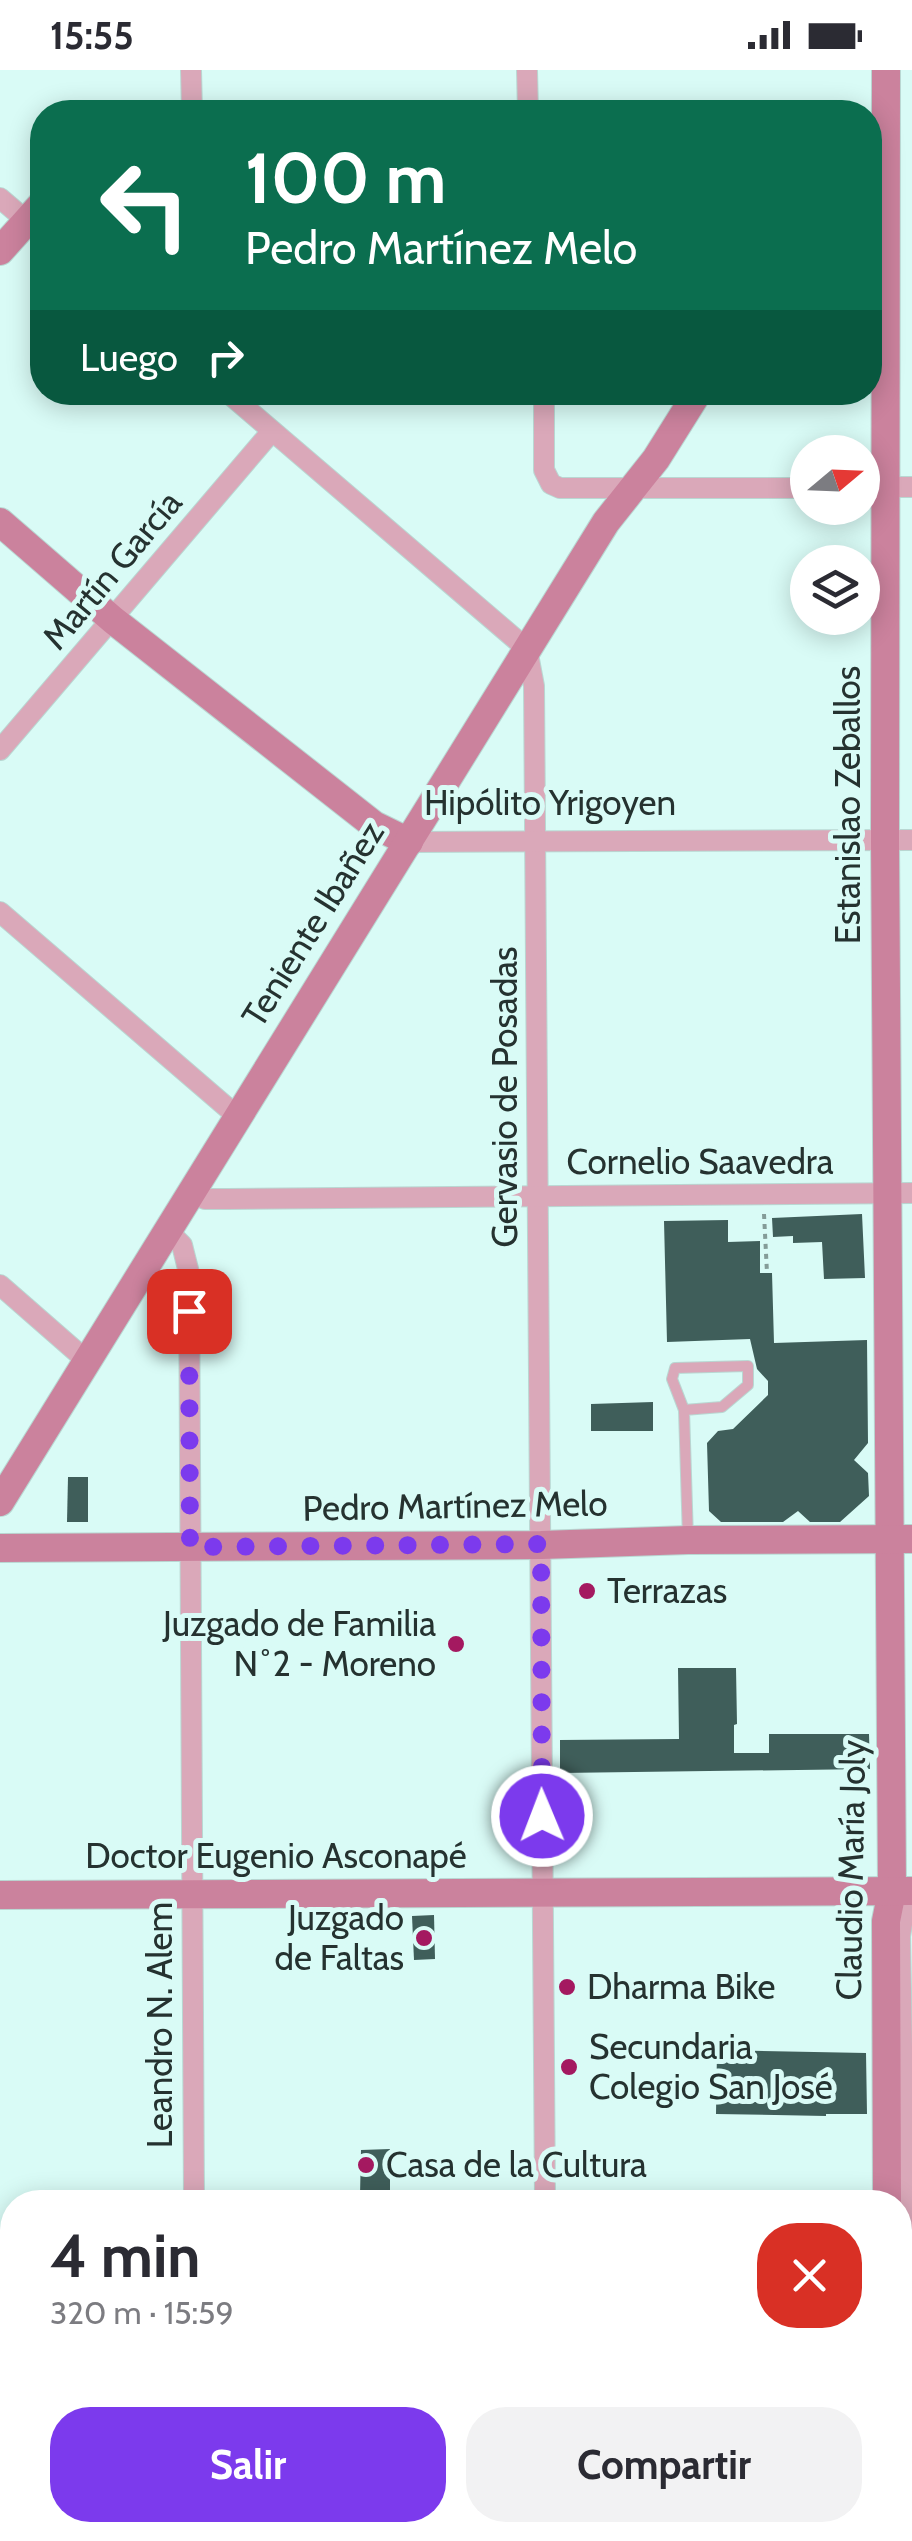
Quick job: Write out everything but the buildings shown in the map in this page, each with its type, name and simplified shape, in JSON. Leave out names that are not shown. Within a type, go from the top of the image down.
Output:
[{"type":"street","points":[[191,70],[192,100]]},
{"type":"street","points":[[527,70],[528,100]]},
{"type":"street","points":[[886,83],[903,70]]},
{"type":"street","name":"Estanislao Zeballos","points":[[886,83],[887,487],[898,840],[901,1539]]},
{"type":"street","points":[[0,198],[30,216]]},
{"type":"street","points":[[0,251],[30,226]]},
{"type":"street","points":[[243,405],[527,650]]},
{"type":"street","points":[[544,405],[544,470],[550,484],[560,488],[790,488]]},
{"type":"street","name":"Teniente Ibañez","points":[[0,1502],[606,522],[656,458],[690,405]]},
{"type":"street","name":"Martín García","points":[[0,750],[272,430]]},
{"type":"street","name":"Hipólito Yrigoyen","points":[[0,522],[113,620],[374,825],[409,842],[898,840]]},
{"type":"street","name":"Gervasio de Posadas","points":[[527,650],[534,686],[545,2190]]},
{"type":"street","points":[[0,912],[238,1117]]},
{"type":"street","name":"Cornelio Saavedra","points":[[190,1192],[206,1199],[900,1194]]},
{"type":"street","name":"Leandro N. Alem","points":[[167,1230],[182,1245],[189,1273],[194,2190]]},
{"type":"street","points":[[0,1286],[87,1361]]},
{"type":"street","name":"Pedro Martínez Melo","points":[[0,1548],[901,1539]]},
{"type":"street","name":"Claudio María Joly","points":[[901,1539],[906,1895],[900,1936],[905,2190]]},
{"type":"street","name":"Doctor Eugenio Asconapé","points":[[0,1895],[906,1895]]},
{"type":"street","name":"Claudio María Joly","points":[[887,2190],[886,1921],[906,1895]]},
{"type":"lane","points":[[684,1410],[722,1406],[748,1385],[748,1366],[675,1368],[672,1380],[684,1410],[688,1540]]},
{"type":"path","points":[[763,1195],[766,1273]]},
{"type":"place","name":"Terrazas","points":[[587,1591]]},
{"type":"place","name":"Juzgado de Familia N˚2 - Moreno","points":[[456,1644]]},
{"type":"place","name":"Juzgado de Faltas","points":[[424,1938]]},
{"type":"place","name":"Dharma Bike","points":[[567,1987]]},
{"type":"place","name":"Secundaria Colegio San José","points":[[569,2067]]},
{"type":"place","name":"Casa de la Cultura","points":[[366,2165]]},
{"type":"route","points":[[189,1311],[190,1547],[541,1544],[542,1816]]}]
